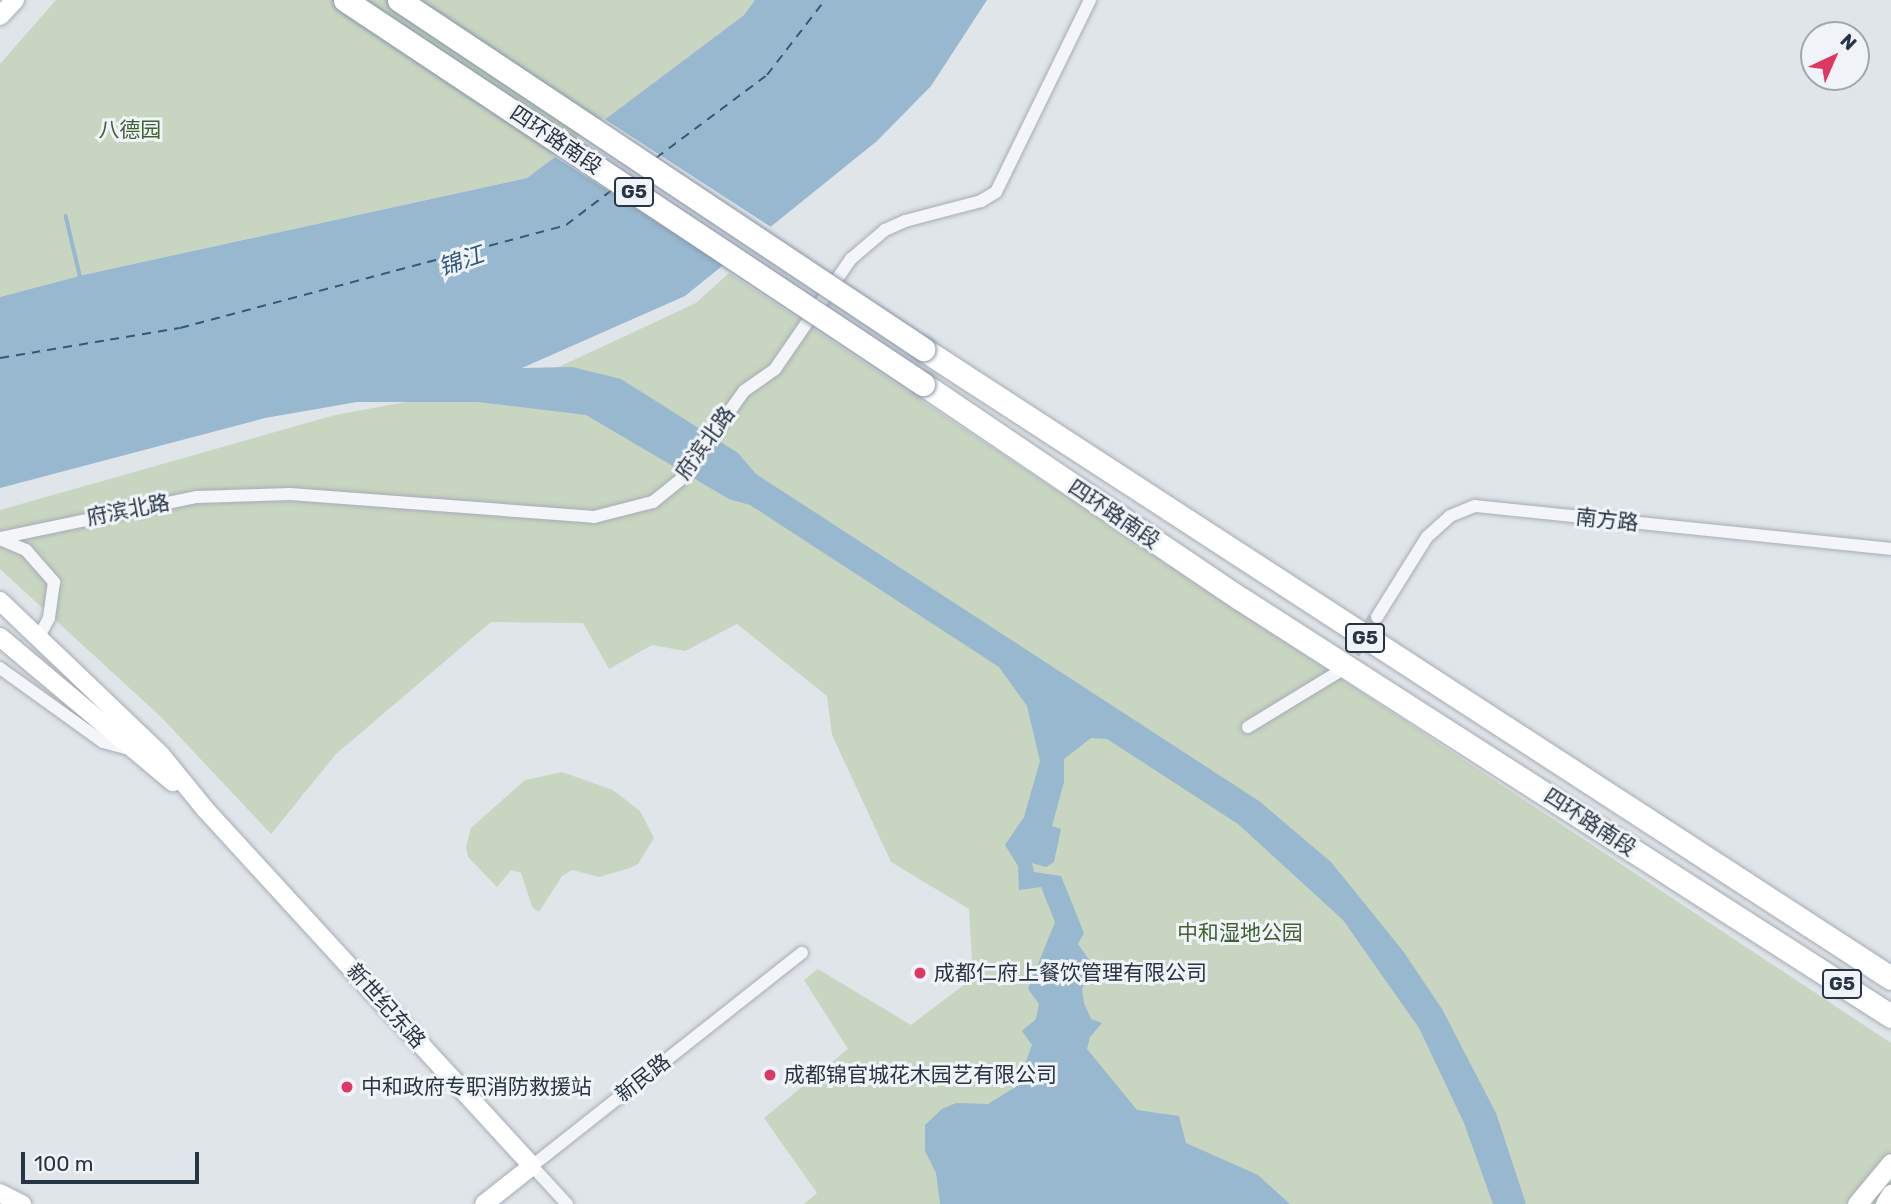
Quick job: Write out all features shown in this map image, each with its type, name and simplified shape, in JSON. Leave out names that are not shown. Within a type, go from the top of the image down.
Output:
[{"type":"highway","name":"四环路南段","points":[[345,0],[1241,599],[1891,1016]]},
{"type":"highway","name":"四环路南段","points":[[399,0],[1259,571],[1809,922],[1891,978]]},
{"type":"main road","points":[[0,16],[15,0]]},
{"type":"main road","name":"新世纪东路","points":[[0,601],[161,755],[205,809],[532,1166]]},
{"type":"main road","name":"新世纪东路","points":[[0,637],[205,809]]},
{"type":"main road","points":[[1857,1204],[1891,1163]]},
{"type":"main road","name":"新民路","points":[[484,1204],[532,1166]]},
{"type":"main road","points":[[0,1193],[22,1204]]},
{"type":"main road","points":[[1885,1204],[1891,1194]]},
{"type":"street","name":"府滨北路","points":[[0,538],[197,496],[290,494],[594,517],[653,502],[681,479],[744,391],[775,369],[831,285],[866,245],[905,220],[981,201],[996,192],[1090,0]]},
{"type":"street","name":"南方路","points":[[1377,617],[1427,537],[1450,516],[1475,506],[1891,549]]},
{"type":"street","name":"府滨北路","points":[[0,538],[26,550],[54,582],[49,618],[39,637]]},
{"type":"street","name":"新世纪东路","points":[[1,671],[103,742],[138,752]]},
{"type":"street","points":[[1248,727],[1338,673]]},
{"type":"street","name":"新民路","points":[[532,1166],[802,953]]},
{"type":"street","name":"新世纪东路","points":[[532,1166],[567,1204]]},
{"type":"green space","name":"八德园","points":[[56,0],[755,0],[744,15],[527,178],[83,275],[0,297],[0,64]]},
{"type":"green space","name":"中和湿地公园","points":[[729,273],[1891,1043],[1891,1204],[804,1204],[817,1193],[764,1118],[848,1049],[804,980],[818,969],[911,1025],[973,978],[969,909],[891,862],[832,735],[827,696],[737,624],[685,651],[652,645],[609,669],[583,623],[491,622],[336,754],[271,834],[161,717],[0,569],[0,510],[335,415],[535,378],[696,303]]},
{"type":"green space","points":[[562,772],[613,790],[640,811],[654,838],[638,864],[630,868],[599,877],[572,870],[562,876],[539,912],[532,907],[521,873],[511,870],[497,887],[468,857],[466,847],[471,828],[525,780]]},
{"type":"water","name":"锦江","points":[[755,0],[987,0],[931,86],[877,141],[685,296],[522,368],[572,367],[621,379],[738,453],[756,474],[1259,801],[1331,862],[1403,951],[1442,1009],[1496,1113],[1526,1204],[1493,1204],[1464,1123],[1419,1028],[1343,920],[1238,824],[1107,739],[1091,738],[1064,759],[1064,782],[1052,826],[1061,829],[1054,862],[1046,867],[1032,863],[1034,872],[1061,876],[1084,933],[1078,944],[1090,961],[1091,973],[1082,989],[1084,1003],[1091,1019],[1102,1023],[1090,1037],[1087,1049],[1137,1110],[1179,1116],[1186,1143],[1258,1175],[1290,1204],[940,1204],[936,1173],[925,1151],[925,1125],[942,1109],[956,1103],[988,1104],[1017,1086],[1032,1045],[1022,1031],[1036,1019],[1039,1004],[1028,989],[1055,922],[1041,887],[1019,890],[1018,866],[1005,845],[1024,817],[1040,761],[1027,706],[999,667],[750,505],[729,499],[586,415],[478,402],[357,402],[265,418],[0,488],[0,297],[83,275],[527,178],[744,15]]},
{"type":"pier","points":[[603,118],[771,227],[726,266],[552,155]]},
{"type":"waterway","points":[[66,216],[81,279]]},
{"type":"ferry route","points":[[656,158],[767,75],[825,0]]},
{"type":"ferry route","points":[[0,358],[180,328],[566,225],[612,190]]},
{"type":"tunnel","points":[[1339,672],[1377,617]]},
{"type":"place","name":"成都仁府上餐饮管理有限公司","points":[[920,973]]},
{"type":"place","name":"成都锦官城花木园艺有限公司","points":[[770,1075]]},
{"type":"place","name":"中和政府专职消防救援站","points":[[347,1087]]}]
